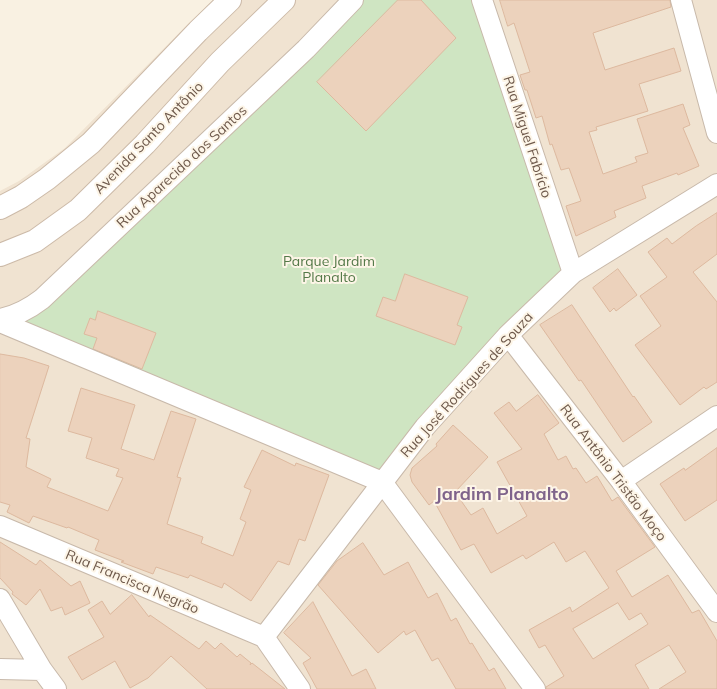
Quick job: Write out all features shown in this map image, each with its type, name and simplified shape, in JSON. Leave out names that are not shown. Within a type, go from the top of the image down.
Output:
[{"type":"street","points":[[0,208],[21,197],[47,179],[91,143],[198,31],[230,0]]},
{"type":"street","name":"Avenida Santo Antônio","points":[[0,255],[35,241],[78,210],[145,144],[220,62],[284,0]]},
{"type":"street","name":"Rua Aparecido dos Santos","points":[[0,320],[21,313],[42,300],[306,49],[353,0]]},
{"type":"street","name":"Rua Miguel Fabrício","points":[[482,0],[573,273]]},
{"type":"street","points":[[681,0],[717,133]]},
{"type":"street","name":"Rua José Rodrigues de Souza","points":[[264,638],[425,427],[508,335],[573,273],[717,184]]},
{"type":"street","name":"Rua Aparecido dos Santos","points":[[0,320],[382,482]]},
{"type":"street","name":"Rua Antônio Tristão Moço","points":[[508,335],[621,481],[717,612]]},
{"type":"street","points":[[621,481],[717,416]]},
{"type":"street","points":[[382,482],[535,689]]},
{"type":"street","name":"Rua Francisca Negrão","points":[[0,526],[264,638]]},
{"type":"street","points":[[0,599],[42,670],[56,689]]},
{"type":"street","points":[[264,638],[300,689]]},
{"type":"street","points":[[0,669],[42,670]]},
{"type":"shaded area","points":[[214,0],[717,0],[717,689],[0,689],[0,191],[19,181],[65,148],[191,21]]},
{"type":"green space","name":"Parque Jardim Planalto","points":[[360,0],[476,0],[566,271],[381,477],[12,322]]},
{"type":"building","points":[[398,0],[421,0],[456,38],[366,131],[317,82]]},
{"type":"building","points":[[500,0],[670,0],[671,7],[593,33],[605,70],[674,48],[681,71],[639,84],[648,111],[596,127],[597,130],[589,132],[603,174],[637,162],[635,157],[648,153],[637,119],[683,104],[690,125],[683,128],[699,166],[678,175],[677,173],[642,186],[646,198],[614,211],[616,217],[576,236],[566,206],[581,201],[569,168],[561,170],[552,144],[550,145],[542,116],[536,118],[527,90],[525,90],[520,75],[530,72],[514,23],[508,26]]},
{"type":"building","points":[[717,213],[717,254],[693,272],[717,302],[717,382],[706,389],[704,387],[680,405],[635,345],[661,326],[640,296],[667,277],[648,252],[667,238],[672,244],[696,226]]},
{"type":"building","points":[[618,269],[637,295],[616,311],[614,308],[610,312],[593,288]]},
{"type":"building","points":[[405,274],[468,297],[457,325],[462,327],[455,345],[376,316],[383,297],[395,301]]},
{"type":"building","points":[[572,305],[633,397],[634,396],[652,422],[623,442],[581,380],[579,381],[540,325]]},
{"type":"building","points":[[98,311],[156,333],[142,369],[93,349],[97,338],[84,334],[90,318],[95,320]]},
{"type":"building","points":[[0,354],[24,358],[49,366],[26,438],[30,439],[26,467],[51,479],[47,487],[108,511],[123,478],[116,476],[119,469],[86,458],[92,438],[68,431],[81,388],[135,405],[121,449],[154,460],[171,411],[196,419],[177,477],[181,478],[167,524],[203,537],[201,543],[233,556],[246,522],[240,519],[251,490],[244,487],[262,450],[295,466],[296,463],[329,475],[305,541],[299,539],[289,565],[278,561],[251,601],[224,583],[222,588],[190,575],[188,578],[156,567],[153,574],[95,550],[99,540],[68,527],[67,528],[33,516],[29,523],[7,512],[10,505],[0,502]]},
{"type":"building","points":[[538,395],[559,423],[544,434],[558,460],[566,456],[573,469],[576,468],[586,483],[597,476],[612,501],[618,497],[655,547],[616,571],[632,597],[668,575],[692,613],[699,610],[717,641],[717,689],[659,689],[686,672],[669,645],[635,665],[649,689],[546,689],[546,687],[564,676],[545,645],[539,648],[529,630],[570,607],[572,612],[609,588],[585,551],[566,562],[554,542],[526,559],[523,555],[491,573],[474,544],[461,550],[434,501],[429,505],[412,482],[410,475],[412,468],[437,446],[436,444],[453,425],[488,457],[455,492],[471,515],[483,508],[497,534],[527,516],[497,462],[522,449],[494,413],[509,402],[516,411]],"holes":[[[618,603],[629,620],[641,613],[648,624],[593,659],[573,629]]]},
{"type":"building","points":[[717,448],[717,500],[685,521],[660,484],[684,468],[685,470]]},
{"type":"building","points":[[0,542],[36,565],[40,560],[71,586],[80,581],[90,603],[65,615],[62,607],[51,611],[40,589],[26,605],[12,594],[13,592],[0,578]]},
{"type":"building","points":[[363,543],[384,575],[408,562],[428,598],[437,593],[451,621],[456,618],[470,644],[472,643],[489,671],[494,668],[506,689],[456,689],[438,658],[432,661],[415,630],[406,635],[404,631],[378,653],[318,585],[337,561]]},
{"type":"building","points":[[132,595],[149,617],[150,615],[199,649],[206,641],[215,649],[221,643],[237,657],[240,654],[251,663],[250,665],[252,663],[285,689],[207,689],[171,656],[148,678],[130,688],[115,661],[82,680],[68,657],[104,637],[88,610],[102,601],[110,614]]},
{"type":"building","points":[[313,602],[352,676],[366,669],[376,689],[317,689],[303,663],[311,658],[284,633]]},
{"type":"district","name":"Jardim Planalto","points":[[502,495]]}]
